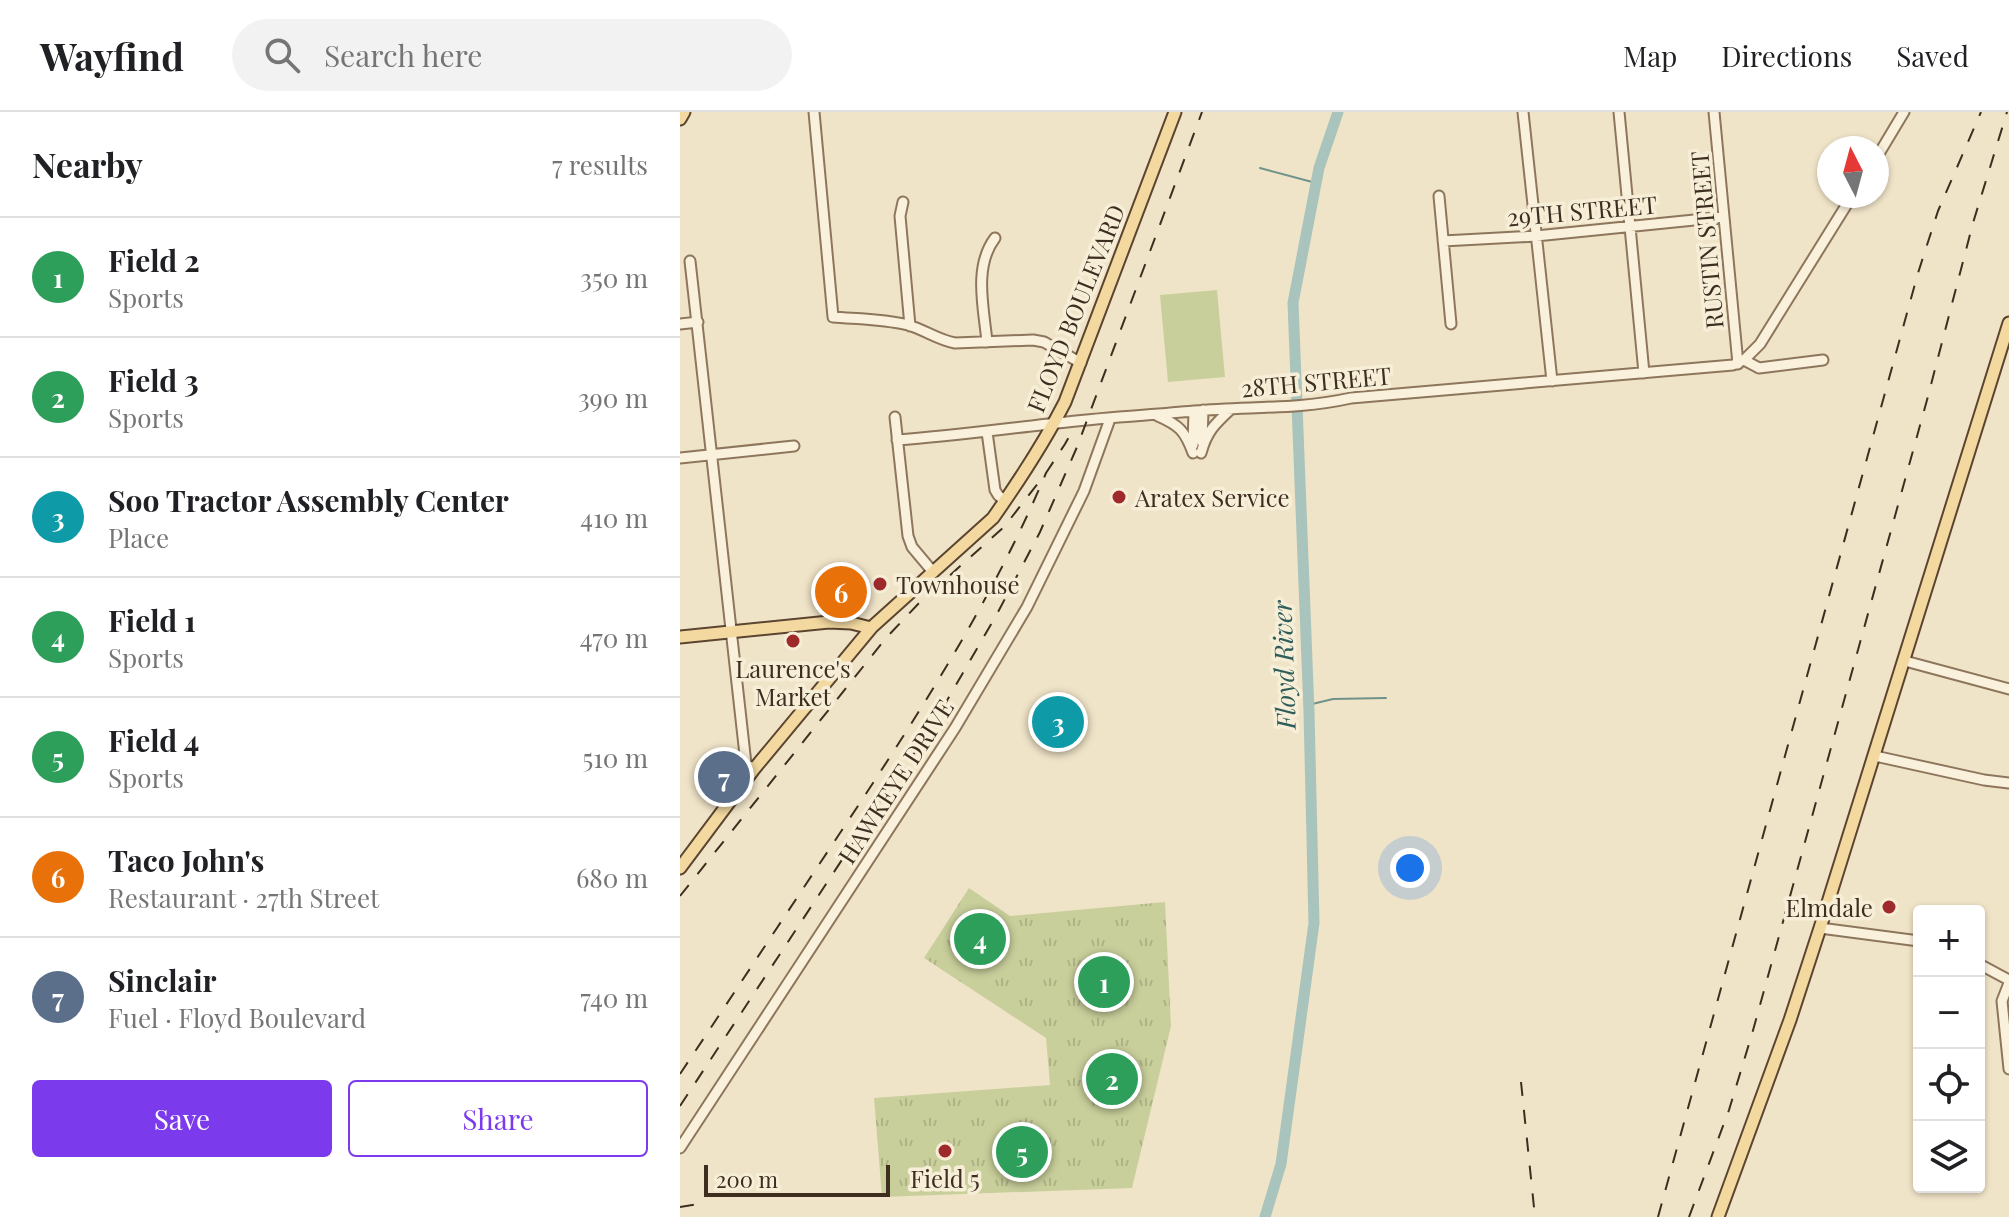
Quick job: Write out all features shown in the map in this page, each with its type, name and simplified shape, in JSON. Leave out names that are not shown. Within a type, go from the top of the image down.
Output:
[{"type":"main road","points":[[680,119],[684,112]]},
{"type":"main road","name":"FLOYD BOULEVARD","points":[[680,868],[754,769],[871,628],[993,518],[1005,501],[1054,424],[1081,363],[1175,112]]},
{"type":"main road","points":[[1718,1217],[1820,928],[2009,323]]},
{"type":"main road","points":[[680,637],[829,622],[871,628]]},
{"type":"street","points":[[814,112],[833,317],[895,322],[945,341],[1025,339],[1044,342],[1081,363]]},
{"type":"street","points":[[1523,112],[1552,381]]},
{"type":"street","points":[[1619,112],[1644,373]]},
{"type":"street","name":"RUSTIN STREET","points":[[1714,112],[1741,362]]},
{"type":"street","points":[[1889,137],[1904,112]]},
{"type":"street","points":[[1439,196],[1451,324]]},
{"type":"street","points":[[903,202],[900,216],[910,326]]},
{"type":"street","points":[[1741,362],[1760,344],[1845,208]]},
{"type":"street","name":"29TH STREET","points":[[1443,241],[1536,236],[1724,217]]},
{"type":"street","points":[[987,342],[982,275],[988,248],[995,238]]},
{"type":"street","points":[[690,261],[746,764],[754,769]]},
{"type":"street","points":[[680,324],[698,322]]},
{"type":"street","name":"28TH STREET","points":[[897,440],[1258,406],[1302,407],[1351,398],[1741,362],[1759,368],[1823,360]]},
{"type":"street","points":[[1198,411],[1201,453],[1206,436],[1231,409]]},
{"type":"street","points":[[1154,415],[1180,428],[1193,453],[1198,411]]},
{"type":"street","points":[[895,417],[908,536],[912,547],[933,572]]},
{"type":"street","name":"HAWKEYE DRIVE","points":[[680,1148],[955,728],[1027,607],[1084,491],[1110,419]]},
{"type":"street","points":[[987,432],[995,490],[1005,501]]},
{"type":"street","points":[[680,458],[794,446]]},
{"type":"street","points":[[1905,661],[2009,689]]},
{"type":"street","points":[[1875,756],[2009,783]]},
{"type":"street","points":[[1820,928],[1913,940]]},
{"type":"street","points":[[1985,968],[2009,982],[2002,1001],[2009,1069]]},
{"type":"green space","points":[[1217,290],[1225,377],[1168,382],[1160,295]]},
{"type":"green space","points":[[969,888],[1010,916],[1165,902],[1171,1026],[1132,1188],[882,1197],[874,1098],[1050,1085],[1046,1038],[924,958]]},
{"type":"waterway","name":"Floyd River","points":[[1265,1217],[1281,1164],[1314,923],[1293,303],[1319,168],[1338,112]]},
{"type":"waterway","points":[[1260,168],[1316,183]]},
{"type":"waterway","points":[[1308,705],[1333,699],[1386,698]]},
{"type":"railway","points":[[680,1106],[927,735],[997,614],[1040,532],[1077,447],[1202,112]]},
{"type":"railway","points":[[1658,1217],[1918,273],[1938,211],[1981,112]]},
{"type":"railway","points":[[1689,1217],[1729,1110],[1752,1034],[1973,223],[2007,112]]},
{"type":"railway","points":[[680,896],[886,638],[920,602],[1004,527],[1046,473],[1075,426]]},
{"type":"railway","points":[[680,1074],[929,694],[1004,564],[1046,473]]},
{"type":"railway","points":[[1521,1082],[1535,1217]]},
{"type":"railway","points":[[680,1207],[699,1204]]},
{"type":"place","name":"Aratex Service","points":[[1119,497]]},
{"type":"place","name":"Townhouse","points":[[880,584]]},
{"type":"place","name":"Taco John's","points":[[841,592]]},
{"type":"place","name":"Laurence's Market","points":[[793,641]]},
{"type":"place","name":"Soo Tractor Assembly Center","points":[[1058,722]]},
{"type":"place","name":"Sinclair","points":[[724,777]]},
{"type":"place","name":"Elmdale","points":[[1889,907]]},
{"type":"place","name":"Field 1","points":[[980,939]]},
{"type":"place","name":"Field 2","points":[[1104,982]]},
{"type":"place","name":"Field 3","points":[[1112,1079]]},
{"type":"place","name":"Field 5","points":[[945,1151]]},
{"type":"place","name":"Field 4","points":[[1022,1152]]}]
